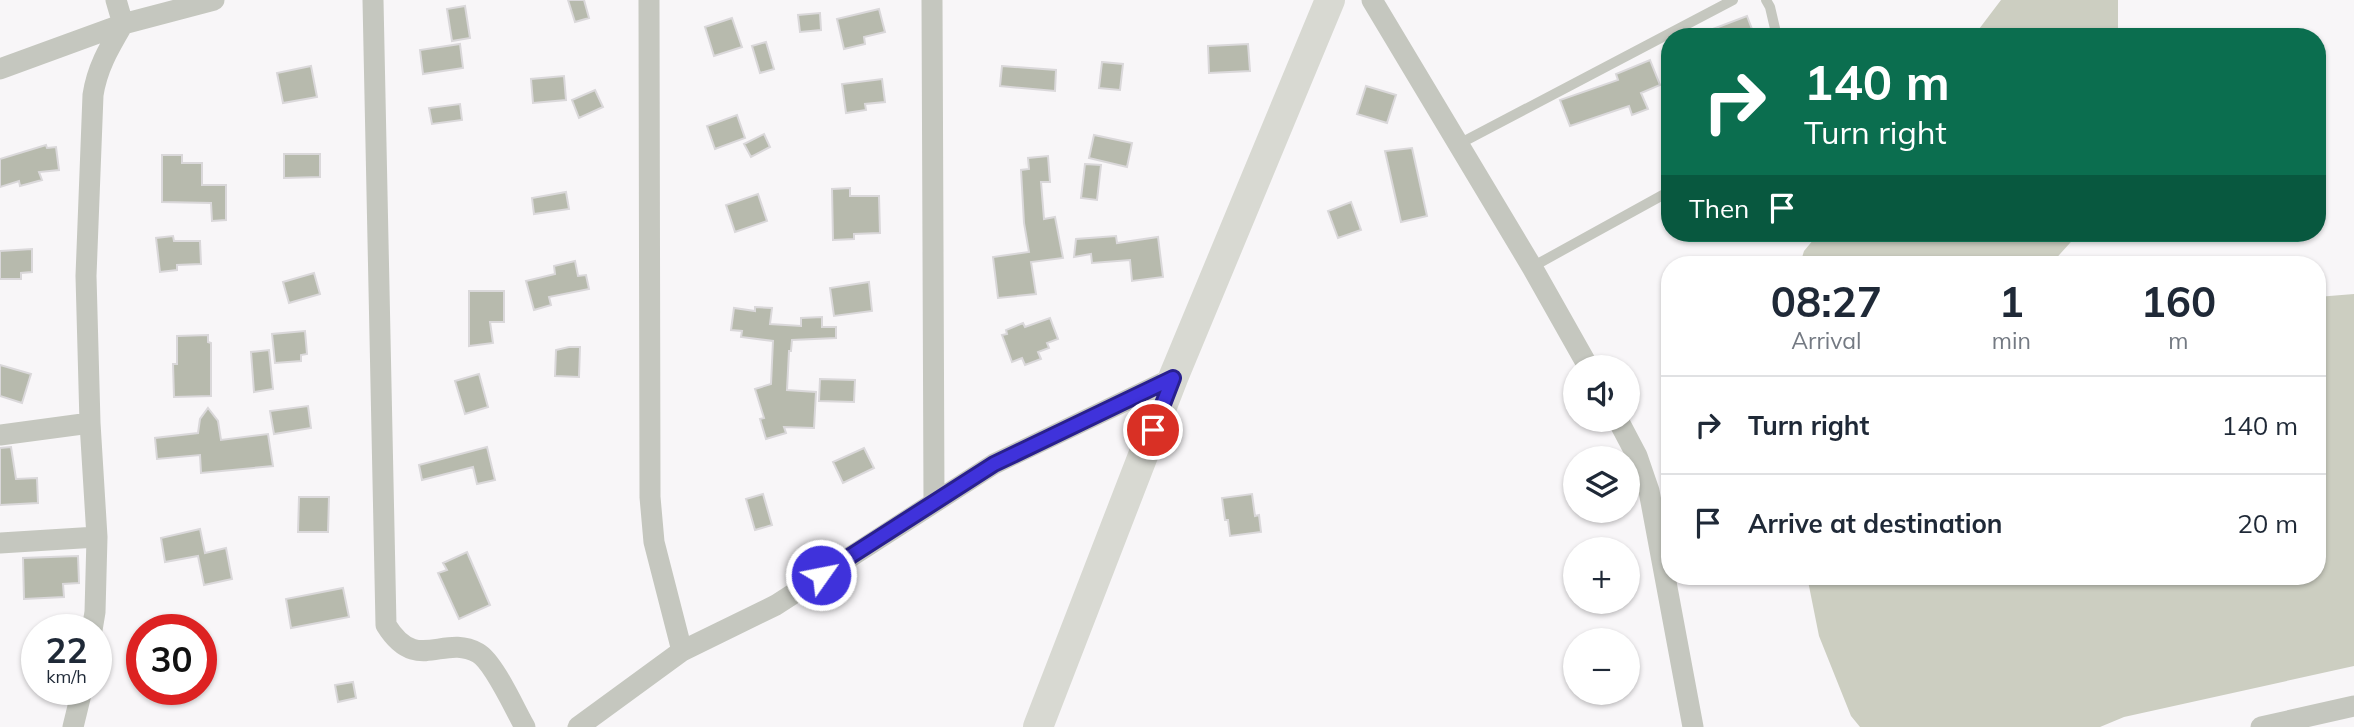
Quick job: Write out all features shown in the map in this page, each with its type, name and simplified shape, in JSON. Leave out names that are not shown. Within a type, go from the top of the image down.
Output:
[{"type":"street","points":[[95,614],[97,537],[90,423],[86,276],[93,95],[101,62],[123,24],[116,0]]},
{"type":"street","points":[[0,69],[123,24],[214,0]]},
{"type":"street","points":[[373,0],[386,625],[396,641],[408,649],[466,648],[480,653],[489,663],[525,727]]},
{"type":"street","points":[[649,0],[650,497],[654,542],[682,651]]},
{"type":"street","points":[[932,0],[934,502]]},
{"type":"street","points":[[1038,727],[1173,378],[1330,0]]},
{"type":"street","points":[[1372,0],[1532,267],[1581,355]]},
{"type":"street","points":[[578,727],[682,651],[776,604],[994,464],[1173,378]]},
{"type":"street","points":[[0,435],[90,423]]},
{"type":"street","points":[[1624,432],[1637,456],[1649,491],[1661,555]]},
{"type":"street","points":[[0,542],[97,537]]},
{"type":"street","points":[[1667,585],[1693,727]]},
{"type":"street","points":[[73,727],[78,705]]},
{"type":"street","points":[[2261,727],[2354,706]]},
{"type":"lane","points":[[1680,28],[1733,0]]},
{"type":"lane","points":[[1766,0],[1775,28]]},
{"type":"lane","points":[[1457,145],[1661,38]]},
{"type":"lane","points":[[1532,267],[1661,196]]},
{"type":"shaded area","points":[[2001,0],[2118,0],[2118,28],[1980,28]]},
{"type":"shaded area","points":[[1812,242],[2071,242],[2058,256],[1802,256]]},
{"type":"shaded area","points":[[2354,294],[2354,666],[2124,717],[2100,727],[1860,727],[1851,716],[1819,636],[1809,585],[2326,585],[2326,296]]},
{"type":"building","points":[[568,0],[584,0],[589,18],[575,22]]},
{"type":"building","points":[[465,6],[470,38],[452,41],[447,9]]},
{"type":"building","points":[[879,9],[885,32],[864,37],[865,44],[844,49],[837,19]]},
{"type":"building","points":[[820,13],[821,30],[800,32],[798,15]]},
{"type":"building","points":[[1747,16],[1752,28],[1715,28]]},
{"type":"building","points":[[732,18],[742,47],[714,56],[705,27]]},
{"type":"building","points":[[766,42],[774,69],[760,73],[752,46]]},
{"type":"building","points":[[460,44],[463,68],[423,74],[420,50]]},
{"type":"building","points":[[1248,44],[1250,71],[1209,73],[1208,46]]},
{"type":"building","points":[[1650,60],[1660,85],[1641,93],[1648,109],[1632,115],[1629,106],[1570,126],[1560,100],[1618,80],[1616,74]]},
{"type":"building","points":[[1102,62],[1123,64],[1120,90],[1099,88]]},
{"type":"building","points":[[311,66],[317,97],[283,103],[277,73]]},
{"type":"building","points":[[1002,66],[1056,70],[1055,91],[1000,86]]},
{"type":"building","points":[[564,76],[566,100],[533,103],[531,79]]},
{"type":"building","points":[[882,79],[885,102],[865,104],[866,110],[846,113],[842,84]]},
{"type":"building","points":[[1366,86],[1396,95],[1387,123],[1357,114]]},
{"type":"building","points":[[595,90],[603,107],[579,118],[572,100]]},
{"type":"building","points":[[460,104],[462,120],[432,124],[429,108]]},
{"type":"building","points":[[737,115],[745,138],[715,149],[707,126]]},
{"type":"building","points":[[764,134],[770,147],[751,157],[744,144]]},
{"type":"building","points":[[1094,135],[1132,143],[1127,167],[1089,158]]},
{"type":"building","points":[[46,145],[47,148],[56,147],[59,170],[39,172],[42,180],[20,186],[19,181],[0,187],[0,159]]},
{"type":"building","points":[[1412,148],[1427,216],[1401,222],[1385,151]]},
{"type":"building","points":[[284,154],[320,154],[320,177],[284,178]]},
{"type":"building","points":[[162,155],[182,155],[182,163],[202,163],[202,185],[226,185],[226,220],[212,221],[211,203],[162,202]]},
{"type":"building","points":[[1048,156],[1050,182],[1041,182],[1044,219],[1055,217],[1063,258],[1031,262],[1036,294],[998,298],[993,257],[1029,252],[1024,223],[1021,170],[1029,169],[1028,158]]},
{"type":"building","points":[[1085,164],[1101,165],[1097,200],[1081,198]]},
{"type":"building","points":[[850,188],[850,196],[879,196],[880,233],[854,234],[854,239],[833,240],[832,189]]},
{"type":"building","points":[[566,192],[569,209],[534,214],[532,198]]},
{"type":"building","points":[[758,194],[767,221],[735,232],[726,205]]},
{"type":"building","points":[[1351,202],[1361,230],[1338,238],[1328,211]]},
{"type":"building","points":[[173,236],[174,241],[200,241],[201,264],[177,265],[177,270],[160,272],[156,238]]},
{"type":"building","points":[[1116,236],[1117,243],[1158,237],[1163,277],[1132,281],[1130,260],[1092,263],[1091,254],[1074,257],[1076,239]]},
{"type":"building","points":[[32,249],[32,272],[21,273],[21,279],[0,279],[0,251]]},
{"type":"building","points":[[575,261],[578,276],[586,275],[589,289],[549,297],[551,305],[534,310],[526,281],[555,274],[554,266]]},
{"type":"building","points":[[314,273],[320,294],[289,303],[283,282]]},
{"type":"building","points":[[869,282],[872,311],[834,316],[830,288]]},
{"type":"building","points":[[469,291],[504,291],[504,322],[490,322],[493,343],[469,346]]},
{"type":"building","points":[[755,307],[772,308],[770,324],[801,326],[801,318],[822,317],[822,327],[836,327],[836,338],[792,340],[789,351],[787,390],[816,392],[814,428],[784,427],[786,433],[766,439],[760,419],[764,418],[755,389],[771,384],[773,341],[741,337],[742,331],[731,330],[734,308],[755,311]]},
{"type":"building","points":[[1050,318],[1058,339],[1047,343],[1049,348],[1038,352],[1041,359],[1025,365],[1022,358],[1012,362],[1002,335],[1007,334],[1006,330],[1023,323],[1025,327]]},
{"type":"building","points":[[305,331],[307,354],[301,355],[301,361],[275,363],[272,334]]},
{"type":"building","points":[[208,335],[208,342],[211,343],[211,396],[174,397],[173,364],[177,364],[177,336]]},
{"type":"building","points":[[580,347],[579,377],[555,376],[556,350]]},
{"type":"building","points":[[269,350],[273,389],[254,392],[251,352]]},
{"type":"building","points":[[0,365],[31,374],[22,403],[0,396]]},
{"type":"building","points":[[479,374],[488,407],[465,414],[455,381]]},
{"type":"building","points":[[820,379],[855,380],[854,402],[819,401]]},
{"type":"building","points":[[308,406],[311,428],[274,434],[270,411]]},
{"type":"building","points":[[208,408],[218,421],[221,440],[268,434],[273,466],[201,473],[200,455],[157,459],[155,438],[198,433],[200,419]]},
{"type":"building","points":[[11,447],[16,479],[37,478],[38,503],[0,505],[0,448]]},
{"type":"building","points":[[487,447],[495,480],[477,484],[473,467],[422,480],[419,465]]},
{"type":"building","points":[[864,448],[874,468],[843,483],[833,462]]},
{"type":"building","points":[[763,494],[772,525],[755,530],[746,499]]},
{"type":"building","points":[[1252,494],[1255,516],[1259,515],[1261,532],[1230,536],[1222,498]]},
{"type":"building","points":[[299,497],[329,497],[328,532],[298,532]]},
{"type":"building","points":[[200,529],[205,553],[226,548],[232,579],[204,585],[198,556],[165,562],[161,538]]},
{"type":"building","points":[[467,552],[490,605],[459,619],[438,573],[447,570],[443,563]]},
{"type":"building","points":[[78,556],[79,583],[63,584],[64,597],[24,599],[23,558]]},
{"type":"building","points":[[343,588],[349,617],[291,628],[286,599]]},
{"type":"building","points":[[353,682],[356,698],[338,702],[335,685]]},
{"type":"route","points":[[821,575],[994,464],[1173,378],[1153,430]]}]
